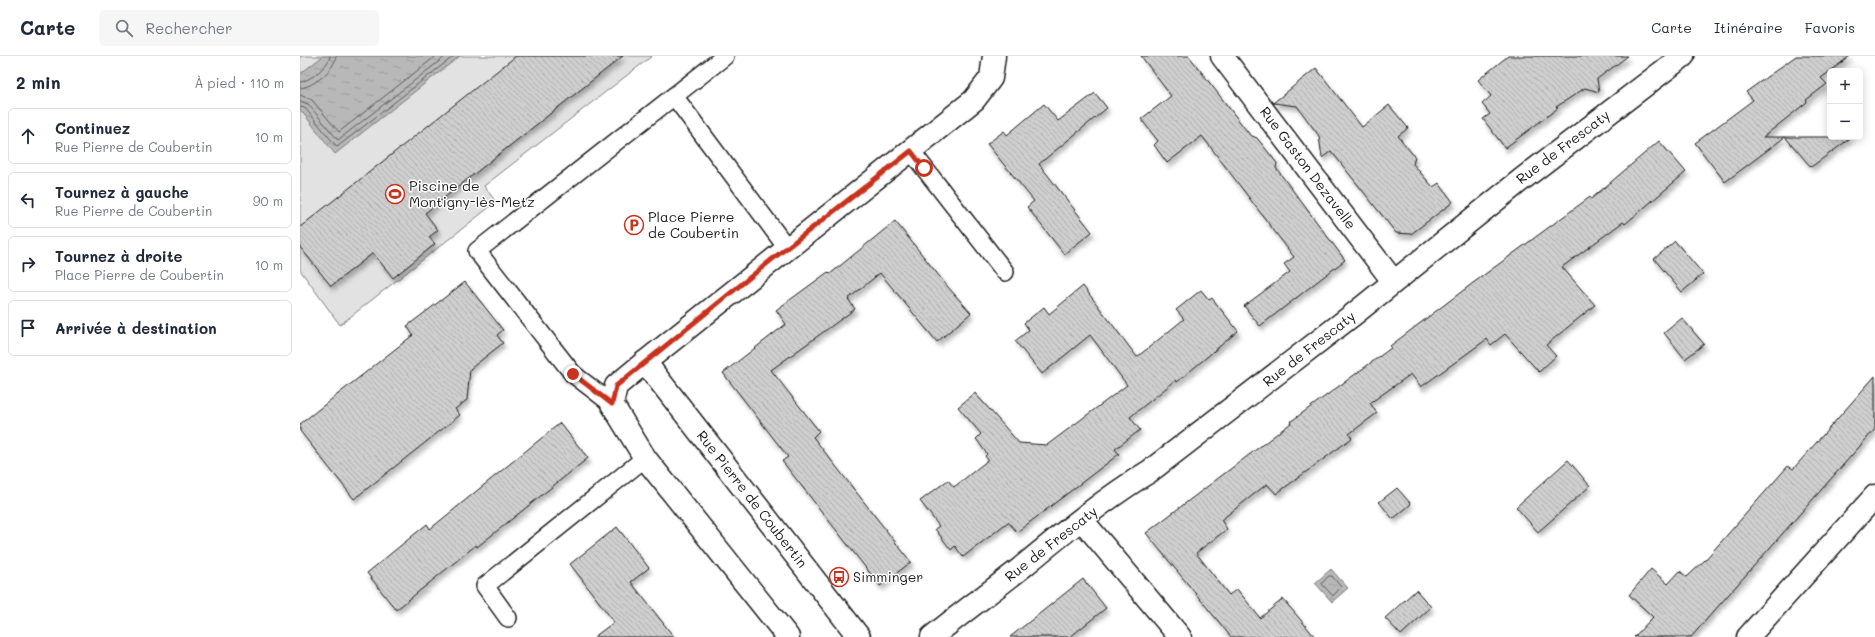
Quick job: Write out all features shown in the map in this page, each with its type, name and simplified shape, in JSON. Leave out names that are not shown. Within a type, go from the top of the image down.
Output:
[{"type":"street","points":[[788,637],[645,458],[612,404],[616,386],[974,100],[991,78],[994,56]]},
{"type":"street","name":"Rue Gaston Dezavelle","points":[[1222,56],[1393,281]]},
{"type":"street","name":"Rue de Frescaty","points":[[932,637],[1022,567],[1038,552],[1132,482],[1156,466],[1354,314],[1393,281],[1521,180],[1683,56]]},
{"type":"street","name":"Rue Pierre de Coubertin","points":[[645,362],[859,637]]},
{"type":"street","points":[[1748,637],[1875,496]]},
{"type":"street","points":[[1082,520],[1180,637]]},
{"type":"lane","points":[[612,404],[573,374],[477,252],[725,56]]},
{"type":"lane","points":[[674,96],[787,248]]},
{"type":"lane","points":[[911,151],[1005,272]]},
{"type":"lane","points":[[508,618],[485,586],[645,458]]},
{"type":"shaded area","name":"Piscine de Montigny-lès-Metz","points":[[300,56],[652,56],[484,186],[496,202],[340,325],[300,270]]},
{"type":"water","points":[[323,56],[460,56],[335,154],[300,109],[300,74]]},
{"type":"water","points":[[1331,569],[1348,588],[1332,602],[1315,583]]},
{"type":"building","points":[[516,56],[623,56],[425,213],[438,230],[429,237],[435,244],[393,278],[373,253],[331,286],[300,247],[300,227]]},
{"type":"building","points":[[1141,56],[1189,56],[1250,135],[1257,138],[1277,163],[1276,168],[1345,260],[1260,326],[1244,306],[1290,272],[1284,264],[1294,257],[1202,136],[1167,163],[1154,145],[1158,141],[1141,119],[1171,96]]},
{"type":"building","points":[[1508,56],[1628,56],[1597,79],[1599,92],[1585,88],[1556,107],[1558,108],[1505,148],[1483,119],[1490,114],[1482,104],[1491,96],[1478,80]]},
{"type":"building","points":[[1796,56],[1850,56],[1834,68],[1827,68],[1827,73],[1821,78],[1827,84],[1763,137],[1785,137],[1725,182],[1695,143],[1753,100],[1746,92]]},
{"type":"building","points":[[1316,68],[1362,127],[1389,105],[1408,128],[1398,136],[1415,157],[1413,164],[1433,187],[1439,183],[1453,202],[1411,234],[1396,233],[1331,151],[1322,158],[1319,136],[1297,106],[1273,103]]},
{"type":"building","points":[[1095,93],[1107,108],[1039,164],[1092,232],[1064,254],[1027,207],[1034,201],[987,144],[1004,131],[1007,135],[1044,104],[1058,121]]},
{"type":"building","points":[[1785,137],[1827,137],[1827,140],[1848,140],[1811,167]]},
{"type":"building","points":[[1659,141],[1686,172],[1625,224],[1623,222],[1562,267],[1595,305],[1546,345],[1556,356],[1539,372],[1505,334],[1491,345],[1487,339],[1421,387],[1411,374],[1370,403],[1377,413],[1349,434],[1352,438],[1276,494],[1267,484],[1221,520],[1227,529],[1196,553],[1229,595],[1237,589],[1260,618],[1283,599],[1315,637],[1231,637],[1146,533],[1291,423],[1290,422],[1391,348],[1390,346],[1473,283],[1590,197],[1591,199]]},
{"type":"building","points":[[895,221],[971,313],[937,342],[880,273],[848,299],[855,309],[771,370],[819,431],[813,437],[911,562],[880,586],[782,461],[788,457],[723,373],[786,324],[776,310],[828,272],[830,274]]},
{"type":"building","points":[[1675,241],[1703,274],[1682,292],[1654,259]]},
{"type":"building","points":[[465,282],[503,330],[497,335],[503,343],[470,369],[467,400],[455,409],[460,415],[354,499],[300,431],[300,424],[413,335],[407,326]]},
{"type":"building","points":[[1083,286],[1137,357],[1184,319],[1176,310],[1201,290],[1209,300],[1212,298],[1238,331],[1177,382],[1176,380],[1130,417],[1140,430],[1115,449],[1119,454],[1017,532],[1008,522],[963,557],[955,546],[951,550],[935,529],[939,526],[920,501],[948,480],[954,487],[988,460],[985,456],[987,454],[976,439],[981,434],[958,407],[975,393],[1019,443],[1047,445],[1127,385],[1090,335],[1042,374],[1015,341],[1029,330],[1024,323],[1044,307],[1049,314]]},
{"type":"building","points":[[1682,318],[1704,344],[1685,359],[1664,333]]},
{"type":"building","points":[[1875,376],[1875,429],[1691,637],[1634,637],[1653,617],[1629,595],[1651,569],[1668,584],[1680,571],[1687,577],[1705,560],[1788,466],[1793,469]]},
{"type":"building","points":[[560,423],[588,458],[477,547],[476,545],[396,610],[367,573],[427,524],[430,529]]},
{"type":"building","points":[[1568,460],[1590,486],[1538,532],[1516,507]]},
{"type":"building","points":[[1397,488],[1411,504],[1393,519],[1379,502]]},
{"type":"building","points":[[617,527],[649,568],[631,582],[674,637],[594,637],[614,622],[570,564]]},
{"type":"building","points":[[1083,579],[1106,608],[1070,637],[1010,637]]},
{"type":"building","points":[[1416,590],[1431,607],[1401,635],[1385,618]]},
{"type":"place","name":"Piscine de Montigny-lès-Metz","points":[[395,194]]},
{"type":"place","name":"Place Pierre de Coubertin","points":[[634,225]]},
{"type":"place","name":"Simminger","points":[[839,577]]},
{"type":"route","points":[[573,374],[612,404],[616,386],[775,257],[911,151],[924,168]]}]
